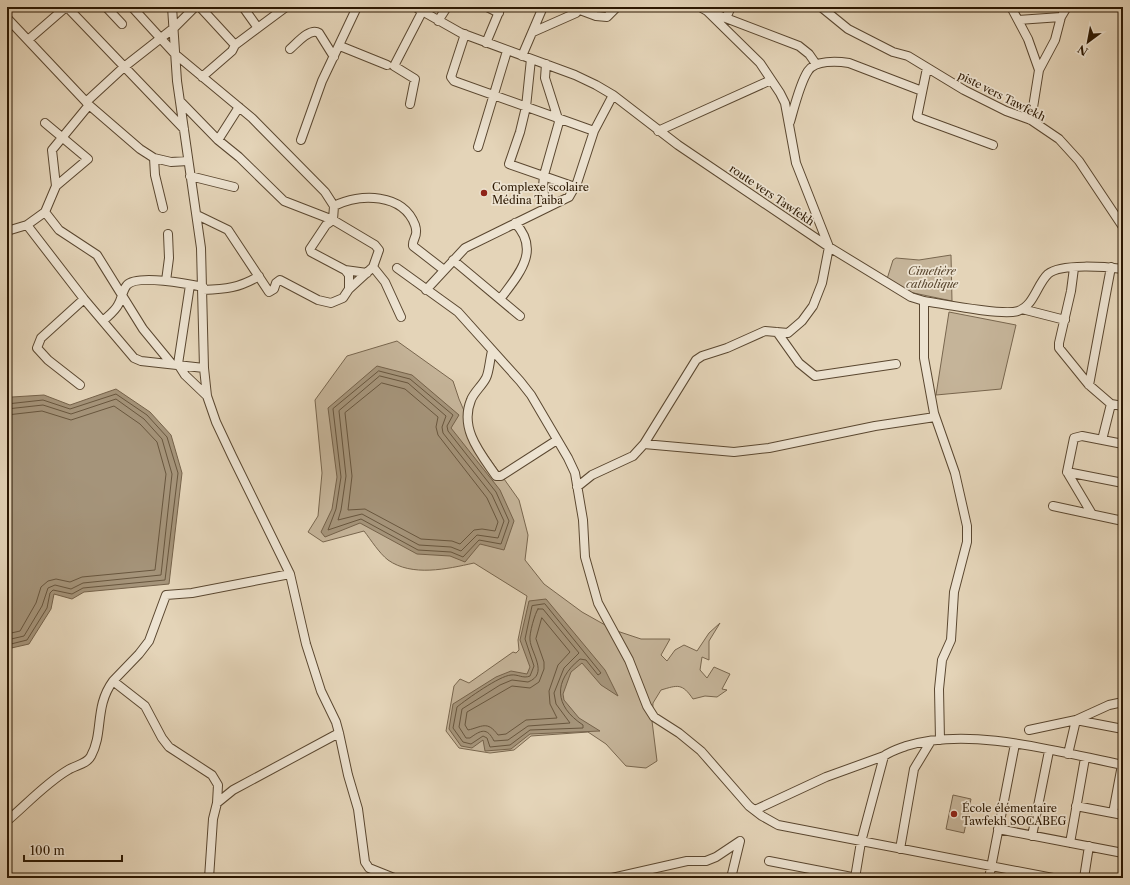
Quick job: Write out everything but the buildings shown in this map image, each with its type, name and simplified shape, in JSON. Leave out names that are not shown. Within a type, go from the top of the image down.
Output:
[{"type":"street","points":[[28,40],[67,7],[184,129]]},
{"type":"street","points":[[106,7],[122,24]]},
{"type":"street","points":[[132,7],[175,54],[239,106],[325,192],[334,206],[333,220]]},
{"type":"street","points":[[172,7],[175,27],[175,54],[180,101],[201,248],[204,368],[207,396],[216,422],[290,574],[306,644],[321,691],[336,722],[339,733],[348,775],[358,810],[365,862],[369,868],[394,878]]},
{"type":"street","points":[[56,186],[52,150],[88,103],[124,67],[175,27],[195,7]]},
{"type":"street","points":[[200,7],[235,45]]},
{"type":"street","points":[[243,7],[258,28]]},
{"type":"street","points":[[202,77],[232,51],[235,45],[286,7]]},
{"type":"street","points":[[301,140],[322,81],[340,46],[357,7]]},
{"type":"street","name":"route vers Tawfekh","points":[[415,7],[464,34],[575,75],[613,95],[658,131],[829,247],[900,291],[924,301],[1008,312],[1022,309]]},
{"type":"street","points":[[438,21],[448,7]]},
{"type":"street","points":[[486,43],[500,10],[488,7]]},
{"type":"street","points":[[522,56],[534,32],[543,7]]},
{"type":"street","points":[[534,32],[580,8],[596,16],[607,17],[617,7]]},
{"type":"street","points":[[726,18],[731,7]]},
{"type":"street","name":"piste vers Tawfekh","points":[[821,7],[848,29],[893,52],[908,56],[988,103],[1031,120],[1059,139],[1079,161],[1121,224]]},
{"type":"street","points":[[1011,7],[1028,39],[1039,70]]},
{"type":"street","points":[[1031,120],[1039,70],[1056,36],[1061,17],[1067,7]]},
{"type":"street","points":[[703,9],[799,46],[809,54],[816,64]]},
{"type":"street","points":[[577,487],[592,475],[633,456],[644,444],[696,360],[702,356],[727,348],[765,330],[788,333],[795,328],[813,306],[822,283],[829,247],[796,163],[785,103],[760,63],[703,9]]},
{"type":"street","points":[[410,104],[415,79],[394,66],[422,12]]},
{"type":"street","points":[[1018,20],[1061,17]]},
{"type":"street","points":[[7,18],[88,103],[140,149],[154,158],[171,162],[188,161]]},
{"type":"street","points":[[290,49],[311,31],[316,31],[319,33],[334,57]]},
{"type":"street","points":[[464,34],[451,77],[460,84],[594,132]]},
{"type":"street","points":[[340,46],[387,66]]},
{"type":"street","points":[[478,147],[507,51]]},
{"type":"street","points":[[531,59],[526,107],[520,132],[509,164],[575,187]]},
{"type":"street","points":[[789,123],[808,72],[816,64],[838,61],[849,63],[922,92]]},
{"type":"street","points":[[546,64],[545,78],[558,119],[544,175],[543,187],[546,208]]},
{"type":"street","points":[[927,68],[916,114],[920,118],[993,145]]},
{"type":"street","points":[[658,131],[771,80]]},
{"type":"street","points":[[426,290],[465,248],[569,197],[575,187],[594,132],[613,95]]},
{"type":"street","points":[[180,101],[218,140],[239,157],[284,201],[333,220],[375,245],[379,250],[373,267],[349,289],[343,298],[331,303],[318,300],[280,280],[276,283],[274,289],[269,292],[228,230],[196,214]]},
{"type":"street","points":[[218,140],[239,106]]},
{"type":"street","points":[[7,231],[27,226],[45,212],[56,186],[88,159],[45,122]]},
{"type":"street","points":[[154,158],[155,175],[163,208]]},
{"type":"street","points":[[190,176],[234,188]]},
{"type":"street","points":[[334,206],[370,197],[394,202],[407,210],[414,225],[417,235],[413,246],[444,270]]},
{"type":"street","points":[[45,212],[59,230],[97,255],[143,329],[185,375],[207,396]]},
{"type":"street","points":[[1121,224],[1123,213]]},
{"type":"street","points":[[333,220],[326,225],[310,249],[310,252],[345,270],[367,273]]},
{"type":"street","points":[[501,298],[514,281],[528,251],[527,239],[524,232],[515,223]]},
{"type":"street","points":[[27,226],[84,299],[137,360],[174,363],[204,368]]},
{"type":"street","points":[[166,281],[169,258],[168,234]]},
{"type":"street","points":[[453,260],[501,298],[520,316]]},
{"type":"street","points":[[373,267],[385,282],[401,317]]},
{"type":"street","points":[[1089,385],[1111,267]]},
{"type":"street","points":[[1022,309],[1031,301],[1048,275],[1062,268],[1111,267],[1123,269]]},
{"type":"street","points":[[397,268],[458,312],[531,395],[574,470],[583,520],[585,557],[598,603],[629,660],[648,706],[654,717],[679,733],[701,750],[749,806],[778,825],[991,866],[1025,875],[1053,878]]},
{"type":"street","points":[[1074,268],[1059,348],[1089,385],[1111,404],[1123,406]]},
{"type":"street","points":[[345,270],[349,275],[349,289]]},
{"type":"street","points":[[103,321],[116,308],[128,284],[132,282],[147,280],[166,281],[190,284],[203,288],[236,288],[259,276]]},
{"type":"street","points":[[174,363],[190,284]]},
{"type":"street","points":[[80,385],[48,360],[37,348],[41,338],[84,299]]},
{"type":"street","points":[[924,301],[924,358],[935,417],[955,473],[967,526],[967,542],[954,592],[951,640],[942,660],[939,690],[940,740]]},
{"type":"street","points":[[1022,309],[1065,320]]},
{"type":"street","points":[[777,332],[798,363],[815,376],[896,364]]},
{"type":"street","points":[[492,351],[487,376],[470,401],[469,418],[471,437],[496,476],[501,476],[557,440]]},
{"type":"street","points":[[1102,440],[1111,404]]},
{"type":"street","points":[[644,444],[734,452],[769,448],[875,426],[935,417]]},
{"type":"street","points":[[1092,514],[1067,472],[1074,438],[1082,436],[1123,444]]},
{"type":"street","points":[[1067,472],[1123,483]]},
{"type":"street","points":[[1053,506],[1123,520]]},
{"type":"street","points":[[7,821],[54,780],[68,770],[88,761],[96,744],[102,699],[113,681],[139,654],[149,641],[166,595],[192,593],[290,574]]},
{"type":"street","points":[[113,681],[145,706],[162,738],[169,747],[206,770],[212,775],[218,785],[218,803],[213,819],[209,878]]},
{"type":"street","points":[[1029,730],[1076,720],[1109,705],[1123,702]]},
{"type":"street","points":[[1076,720],[1123,728]]},
{"type":"street","points":[[1068,754],[1076,720]]},
{"type":"street","points":[[218,803],[233,790],[339,733]]},
{"type":"street","points":[[755,810],[826,777],[884,756],[890,752],[920,742],[968,739],[1015,744],[1122,765],[1113,813]]},
{"type":"street","points":[[900,849],[914,768],[930,741]]},
{"type":"street","points":[[989,878],[1015,744]]},
{"type":"street","points":[[1032,836],[1049,751]]},
{"type":"street","points":[[769,861],[855,878],[861,842],[884,756]]},
{"type":"street","points":[[1070,843],[1085,758]]},
{"type":"street","points":[[218,785],[233,790]]},
{"type":"street","points":[[1076,806],[1123,815]]},
{"type":"street","points":[[998,829],[1123,853]]},
{"type":"street","points":[[612,878],[687,860],[706,861],[716,857],[740,841],[731,878]]},
{"type":"street","points":[[1084,878],[1090,846]]},
{"type":"green space","name":"Cimetière catholique","points":[[951,255],[952,301],[909,292],[887,279],[893,260],[896,258],[919,260]]},
{"type":"green space","points":[[949,312],[1016,325],[1001,389],[936,395]]},
{"type":"green space","points":[[397,341],[453,381],[477,441],[519,500],[528,535],[525,560],[544,584],[582,612],[614,630],[641,639],[670,639],[661,655],[667,661],[675,650],[684,645],[697,651],[709,633],[720,623],[709,641],[709,660],[702,657],[700,670],[707,678],[714,667],[730,674],[722,689],[727,690],[717,697],[705,696],[693,699],[686,690],[676,686],[661,690],[653,703],[652,721],[657,761],[646,768],[626,766],[606,744],[588,732],[531,736],[514,750],[490,753],[459,748],[446,731],[454,686],[460,679],[469,683],[513,652],[516,653],[519,650],[518,640],[527,596],[474,563],[430,570],[408,568],[397,565],[388,560],[378,550],[364,531],[323,542],[308,532],[318,516],[322,473],[315,400],[347,356]]},
{"type":"green space","points":[[953,795],[971,799],[964,833],[946,829]]},
{"type":"water","points":[[377,366],[412,375],[459,415],[451,428],[500,490],[514,521],[504,550],[480,544],[465,562],[450,556],[417,554],[360,523],[325,537],[321,532],[332,509],[337,477],[328,408]]},
{"type":"water","points":[[116,389],[150,412],[171,435],[182,473],[169,584],[84,592],[72,599],[54,594],[51,609],[29,644],[7,649],[7,400],[12,397],[44,395],[70,405]]},
{"type":"water","points":[[546,599],[605,670],[618,696],[601,685],[582,663],[571,672],[563,694],[564,700],[579,718],[600,731],[530,734],[511,749],[485,751],[483,740],[472,748],[461,746],[449,729],[453,704],[496,677],[511,671],[527,674],[530,667],[520,640],[529,601]]},
{"type":"place","name":"Complexe scolaire Médina Taiba","points":[[484,193]]},
{"type":"place","name":"École élémentaire Tawfekh SOCABEG","points":[[954,814]]}]
